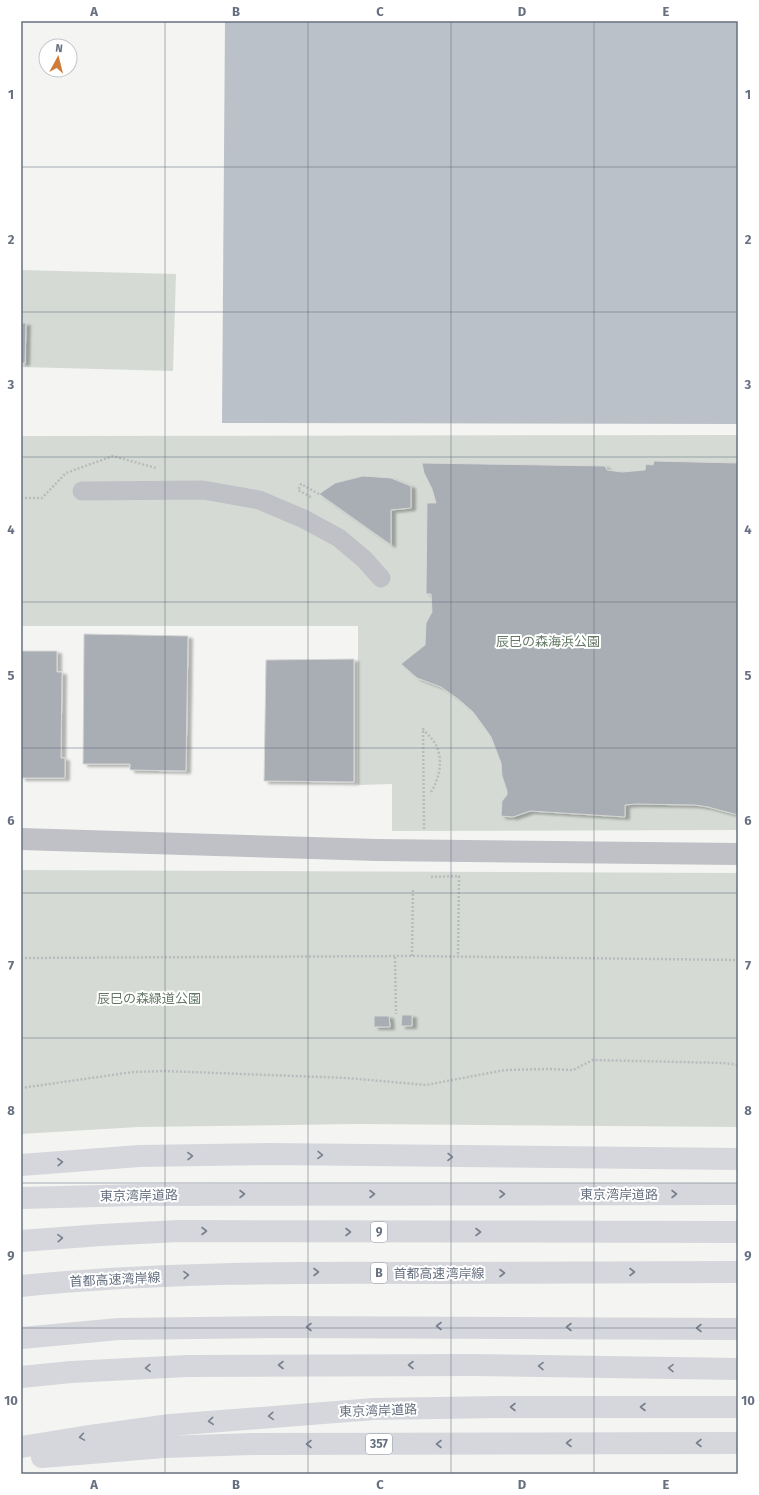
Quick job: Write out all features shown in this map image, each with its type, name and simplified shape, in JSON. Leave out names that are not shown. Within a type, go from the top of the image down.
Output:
[{"type":"highway","points":[[21,1165],[139,1156],[270,1154],[738,1160]]},
{"type":"highway","name":"東京湾岸道路","points":[[21,1198],[154,1195],[738,1194]]},
{"type":"highway","name":"9","points":[[21,1241],[179,1231],[738,1232]]},
{"type":"highway","name":"首都高速湾岸線","points":[[21,1286],[76,1280],[302,1272],[738,1272]]},
{"type":"highway","points":[[21,1338],[119,1329],[279,1327],[738,1329]]},
{"type":"highway","points":[[21,1377],[86,1371],[187,1366],[474,1365],[738,1369]]},
{"type":"highway","name":"東京湾岸道路","points":[[21,1447],[170,1425],[374,1409],[499,1407],[738,1408]]},
{"type":"highway","name":"357","points":[[21,1458],[164,1447],[252,1444],[738,1443]]},
{"type":"street","points":[[82,491],[203,490],[259,500],[304,519],[339,538],[364,559],[381,578]]},
{"type":"street","points":[[21,839],[377,850],[738,854]]},
{"type":"path","points":[[314,499],[298,490],[301,484],[319,494]]},
{"type":"path","points":[[424,834],[423,729],[437,746],[440,765],[437,782],[431,792]]},
{"type":"path","points":[[431,877],[459,876],[458,957]]},
{"type":"path","points":[[412,956],[413,888]]},
{"type":"path","points":[[21,958],[395,958],[412,956],[738,960]]},
{"type":"path","points":[[395,958],[396,1014]]},
{"type":"path","points":[[21,1088],[133,1072],[164,1071],[347,1078],[426,1085],[505,1070],[573,1070],[592,1060],[724,1063],[738,1065]]},
{"type":"green space","points":[[21,270],[176,274],[173,371],[21,367]]},
{"type":"green space","name":"辰巳の森海浜公園","points":[[738,435],[738,830],[392,831],[392,784],[358,785],[358,626],[21,626],[21,436]]},
{"type":"green space","name":"辰巳の森緑道公園","points":[[21,870],[738,873],[738,1127],[358,1124],[138,1127],[21,1134]]},
{"type":"shaded area","points":[[225,21],[738,21],[738,424],[222,423]]},
{"type":"building","points":[[21,323],[26,323],[25,363],[21,363]]},
{"type":"building","points":[[654,461],[738,463],[738,815],[695,805],[636,804],[625,805],[625,817],[530,811],[513,817],[501,816],[502,801],[507,795],[507,791],[502,776],[501,763],[491,737],[473,712],[458,699],[441,687],[417,678],[401,664],[425,645],[426,623],[432,612],[431,594],[426,594],[427,503],[436,503],[432,489],[424,473],[422,463],[605,466],[607,470],[622,472],[645,470],[646,464],[653,465]]},
{"type":"building","points":[[363,476],[391,478],[411,486],[411,508],[391,510],[391,545],[319,494],[335,483]]},
{"type":"building","points":[[84,634],[188,636],[186,771],[130,770],[130,764],[83,764]]},
{"type":"building","points":[[21,651],[57,651],[57,672],[62,672],[61,758],[65,758],[65,778],[21,778]]},
{"type":"building","points":[[354,659],[354,782],[264,781],[266,660]]},
{"type":"building","points":[[402,1015],[412,1015],[412,1026],[401,1026]]},
{"type":"building","points":[[374,1016],[389,1016],[390,1027],[374,1027]]}]
